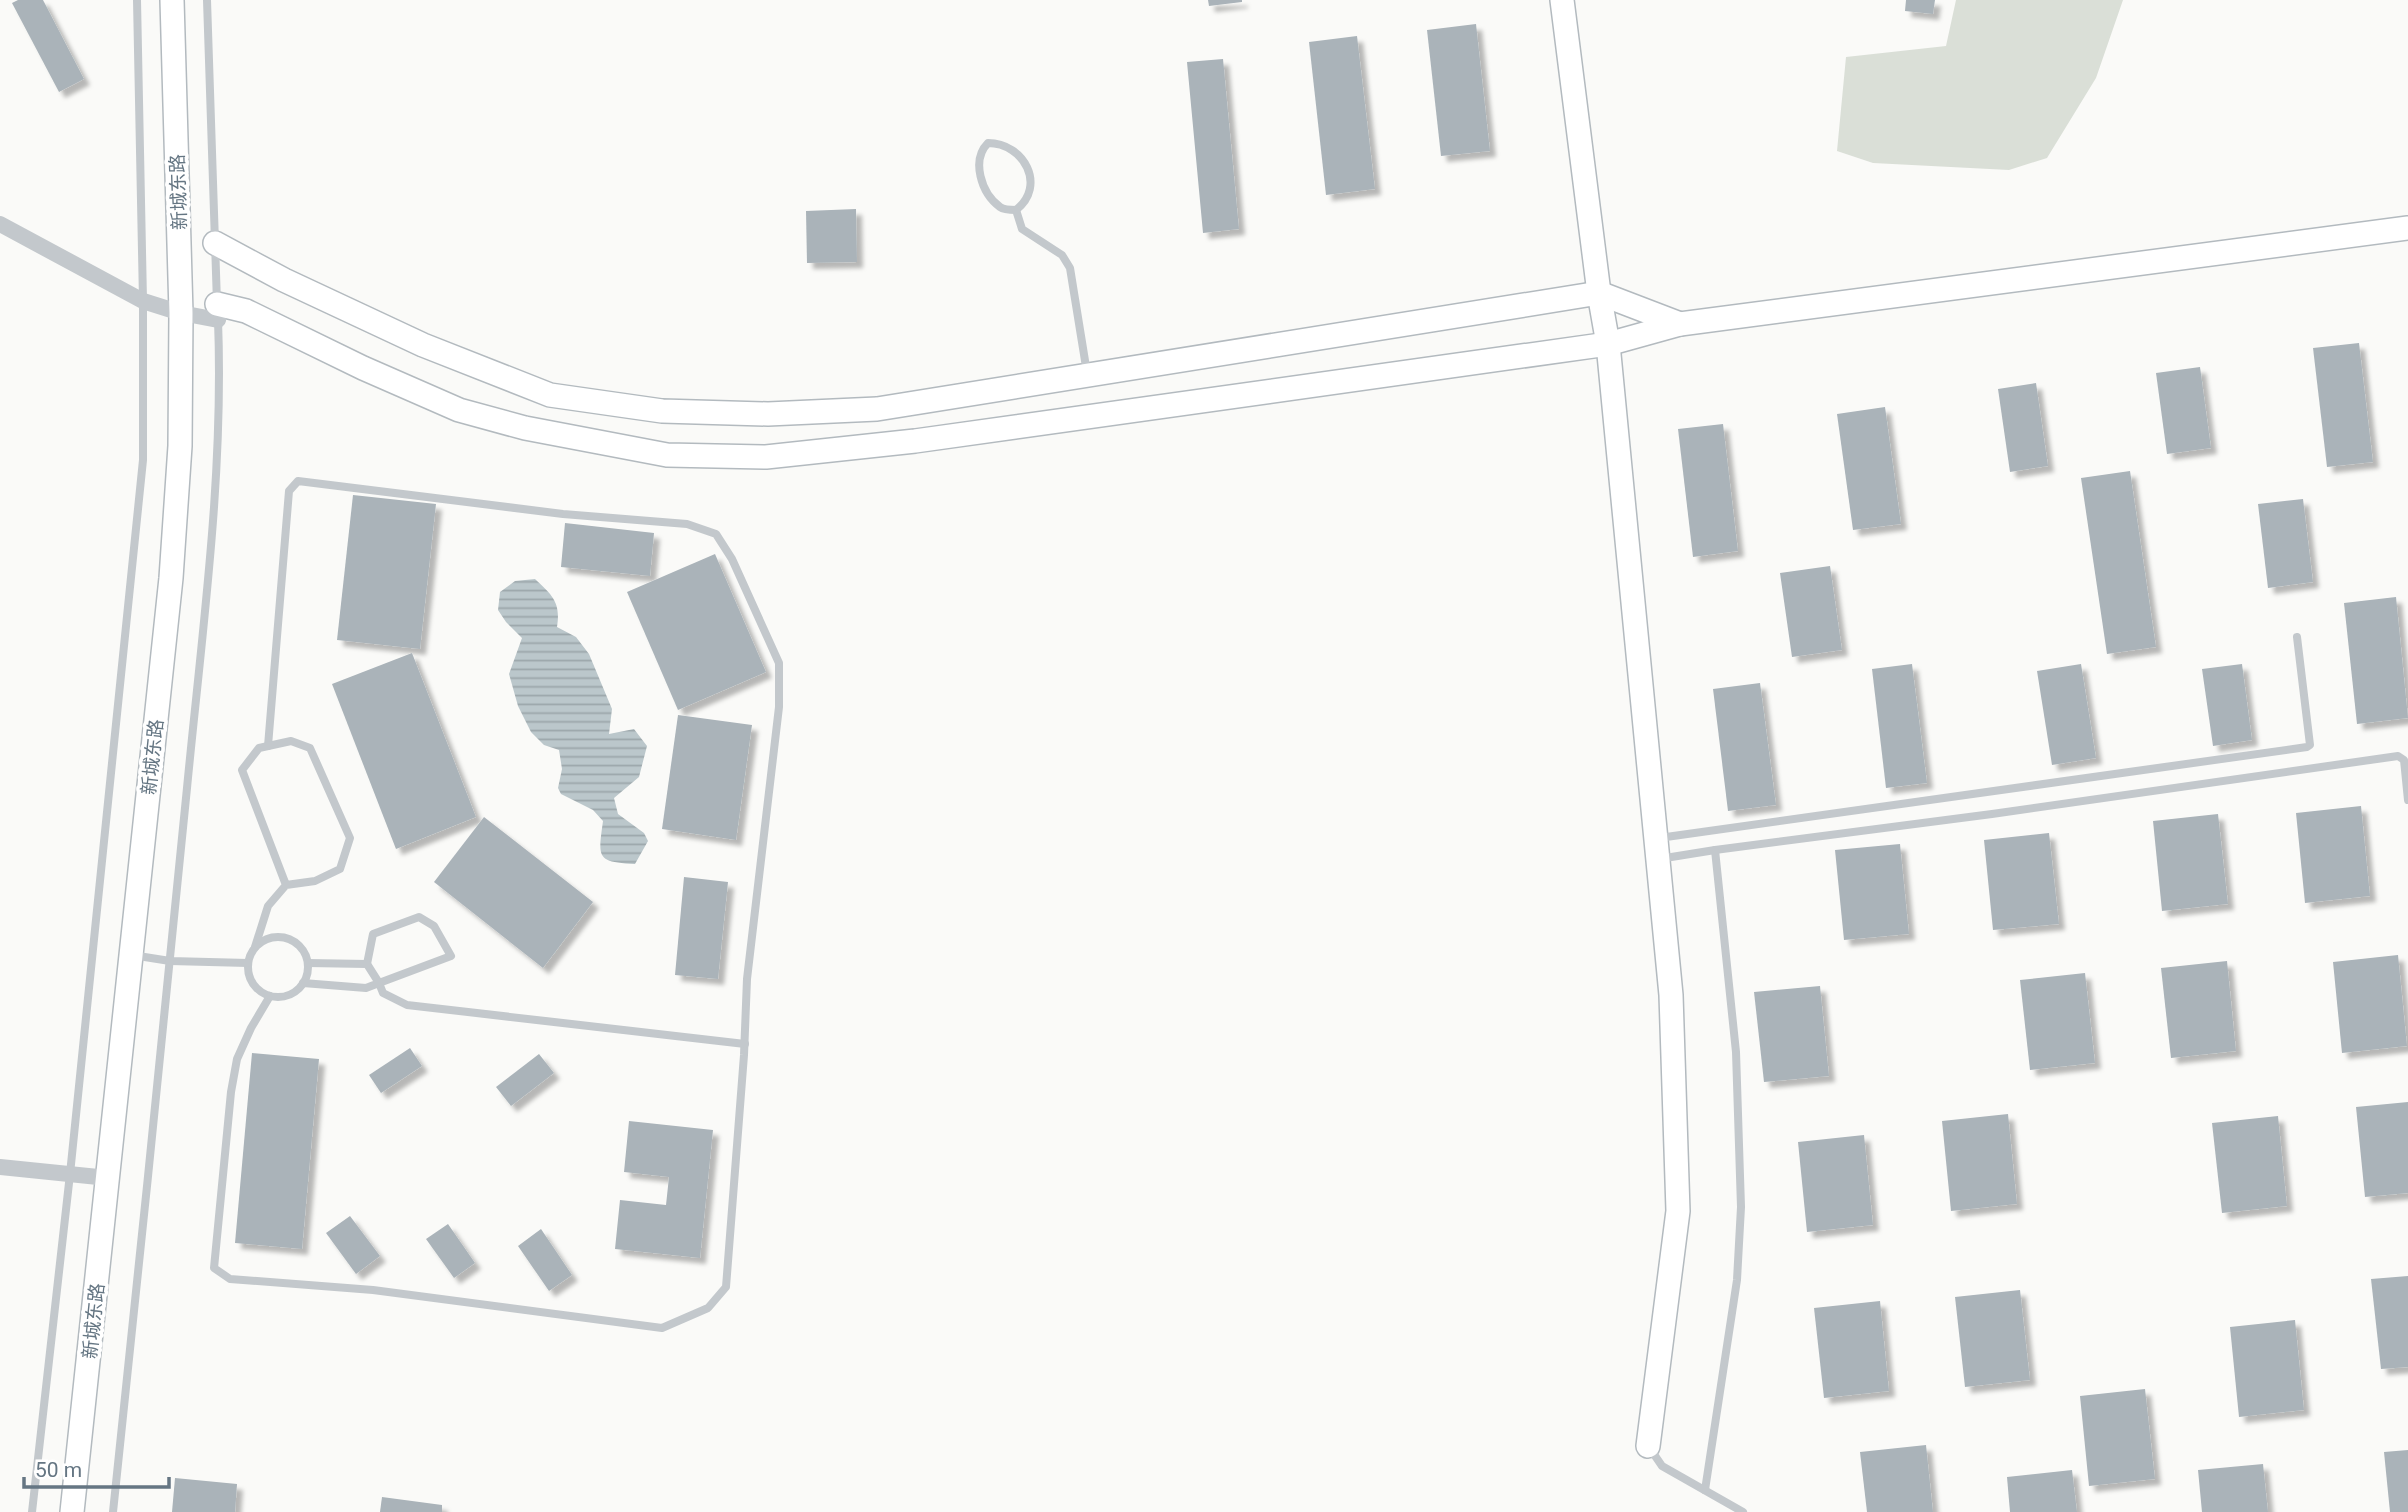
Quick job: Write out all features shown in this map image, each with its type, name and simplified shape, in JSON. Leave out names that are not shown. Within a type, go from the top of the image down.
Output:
[{"type":"main road","name":"新城东路","points":[[72,1512],[171,578],[180,446],[181,313],[172,0]]},
{"type":"main road","points":[[1562,0],[1599,293],[1608,344],[1671,995],[1678,1211],[1648,1446]]},
{"type":"main road","points":[[218,312],[246,311],[363,368],[459,410],[525,429],[667,455],[766,457],[915,441],[1608,344],[1680,324],[2408,228]]},
{"type":"main road","points":[[215,243],[284,280],[423,345],[551,395],[662,411],[768,414],[877,409],[1599,293],[1680,324]]},
{"type":"street","points":[[0,224],[144,301],[181,313],[218,312]]},
{"type":"street","points":[[0,1167],[108,1178]]},
{"type":"lane","points":[[32,1512],[70,1174],[143,460],[144,301],[136,0]]},
{"type":"lane","points":[[113,1512],[215,499],[220,382],[207,0]]},
{"type":"lane","points":[[988,143],[999,143],[1013,150],[1028,167],[1032,184],[1026,202],[1016,210],[1002,209],[991,198],[982,180],[979,164],[981,151],[988,143]]},
{"type":"lane","points":[[1016,210],[1022,229],[1062,255],[1070,268],[1088,376]]},
{"type":"lane","points":[[268,746],[289,491],[298,481],[563,514],[687,524],[716,534],[732,559],[779,663],[779,707],[747,979],[745,1044],[726,1287],[708,1308],[662,1328],[373,1290],[230,1279],[214,1268],[231,1092],[237,1059],[270,996]]},
{"type":"lane","points":[[1657,849],[2307,747],[2310,744],[2297,637]]},
{"type":"lane","points":[[255,947],[269,938],[286,938],[301,947],[308,963],[306,980],[295,993],[278,998],[270,996],[262,993],[250,980],[248,963],[268,905],[286,885],[315,881],[340,869],[349,838],[310,748],[290,741],[259,748],[242,771],[286,885]]},
{"type":"lane","points":[[1657,849],[1715,850],[1992,814],[2398,756],[2404,760],[2408,800]]},
{"type":"lane","points":[[1705,1490],[1737,1280],[1741,1208],[1736,1052],[1715,850]]},
{"type":"lane","points":[[303,983],[366,988],[379,983],[451,956],[434,926],[419,917],[373,934],[368,964],[379,983],[383,993],[407,1005],[745,1044]]},
{"type":"lane","points":[[132,955],[170,961],[248,963]]},
{"type":"lane","points":[[308,963],[368,964]]},
{"type":"lane","points":[[1648,1446],[1662,1466],[1743,1512]]},
{"type":"shaded area","points":[[1956,0],[2123,0],[2096,78],[2047,158],[2009,170],[1873,163],[1837,151],[1846,57],[1946,46]]},
{"type":"shaded area","points":[[535,579],[554,600],[558,611],[557,627],[576,637],[589,654],[612,709],[609,734],[634,729],[647,746],[639,777],[614,798],[618,814],[644,833],[648,841],[635,864],[613,862],[602,856],[600,843],[603,821],[593,810],[561,794],[558,788],[562,769],[559,750],[544,745],[531,732],[518,706],[509,674],[522,638],[498,610],[500,592],[515,581]]},
{"type":"building","points":[[18,0],[43,0],[84,79],[59,92],[12,3]]},
{"type":"building","points":[[1208,0],[1242,0],[1242,2],[1209,6]]},
{"type":"building","points":[[1906,0],[1935,0],[1933,14],[1905,11]]},
{"type":"building","points":[[1476,24],[1490,151],[1441,156],[1427,30]]},
{"type":"building","points":[[1357,36],[1375,189],[1326,195],[1309,42]]},
{"type":"building","points":[[1223,59],[1239,229],[1203,233],[1187,62]]},
{"type":"building","points":[[856,209],[857,262],[807,263],[806,211]]},
{"type":"building","points":[[2359,343],[2373,462],[2327,467],[2313,348]]},
{"type":"building","points":[[2200,367],[2211,448],[2167,454],[2156,373]]},
{"type":"building","points":[[2036,383],[2048,466],[2010,472],[1998,389]]},
{"type":"building","points":[[1885,407],[1901,524],[1853,530],[1837,414]]},
{"type":"building","points":[[1723,424],[1738,551],[1693,557],[1678,429]]},
{"type":"building","points":[[2130,471],[2156,647],[2107,654],[2081,478]]},
{"type":"building","points":[[353,495],[436,504],[420,649],[337,640]]},
{"type":"building","points":[[2303,499],[2313,582],[2268,588],[2258,504]]},
{"type":"building","points":[[565,523],[654,533],[650,576],[561,567]]},
{"type":"building","points":[[715,554],[766,672],[678,710],[627,592]]},
{"type":"building","points":[[1830,566],[1842,650],[1792,657],[1780,573]]},
{"type":"building","points":[[2396,597],[2408,718],[2357,724],[2344,603]]},
{"type":"building","points":[[412,653],[476,817],[396,849],[332,684]]},
{"type":"building","points":[[1912,664],[1927,783],[1886,788],[1872,669]]},
{"type":"building","points":[[2081,664],[2096,758],[2052,765],[2037,671]]},
{"type":"building","points":[[2242,664],[2252,740],[2213,746],[2202,669]]},
{"type":"building","points":[[1760,683],[1776,805],[1728,811],[1713,689]]},
{"type":"building","points":[[678,715],[752,725],[736,840],[662,829]]},
{"type":"building","points":[[2361,806],[2370,896],[2305,903],[2296,813]]},
{"type":"building","points":[[2218,814],[2228,904],[2162,911],[2153,821]]},
{"type":"building","points":[[484,817],[593,902],[543,968],[434,882]]},
{"type":"building","points":[[2049,833],[2059,924],[1993,930],[1984,840]]},
{"type":"building","points":[[1900,844],[1909,934],[1844,940],[1835,850]]},
{"type":"building","points":[[684,877],[728,882],[718,979],[675,975]]},
{"type":"building","points":[[2398,955],[2407,1046],[2342,1053],[2333,962]]},
{"type":"building","points":[[2227,961],[2236,1051],[2171,1058],[2161,968]]},
{"type":"building","points":[[2085,973],[2095,1063],[2030,1070],[2020,980]]},
{"type":"building","points":[[1820,986],[1829,1076],[1764,1082],[1754,992]]},
{"type":"building","points":[[410,1048],[422,1066],[381,1093],[369,1075]]},
{"type":"building","points":[[252,1053],[319,1059],[302,1249],[235,1243]]},
{"type":"building","points":[[539,1054],[554,1073],[511,1106],[496,1087]]},
{"type":"building","points":[[2408,1102],[2408,1193],[2365,1197],[2356,1107]]},
{"type":"building","points":[[2008,1114],[2017,1204],[1951,1211],[1942,1121]]},
{"type":"building","points":[[2278,1116],[2287,1206],[2222,1213],[2212,1123]]},
{"type":"building","points":[[629,1121],[713,1130],[700,1258],[615,1249],[620,1200],[666,1205],[669,1177],[624,1172]]},
{"type":"building","points":[[1864,1135],[1873,1225],[1807,1232],[1798,1142]]},
{"type":"building","points":[[350,1216],[380,1256],[356,1274],[326,1233]]},
{"type":"building","points":[[448,1224],[475,1263],[454,1278],[426,1239]]},
{"type":"building","points":[[541,1229],[572,1275],[549,1291],[518,1246]]},
{"type":"building","points":[[2408,1276],[2408,1367],[2381,1369],[2371,1279]]},
{"type":"building","points":[[2020,1290],[2030,1380],[1965,1387],[1955,1297]]},
{"type":"building","points":[[1880,1301],[1889,1391],[1824,1398],[1814,1308]]},
{"type":"building","points":[[2295,1320],[2304,1410],[2239,1417],[2230,1327]]},
{"type":"building","points":[[2145,1389],[2155,1479],[2089,1486],[2080,1396]]},
{"type":"building","points":[[1926,1445],[1933,1512],[1867,1512],[1860,1452]]},
{"type":"building","points":[[2408,1450],[2408,1512],[2390,1512],[2384,1452]]},
{"type":"building","points":[[2263,1464],[2268,1512],[2202,1512],[2198,1470]]},
{"type":"building","points":[[2072,1470],[2077,1512],[2010,1512],[2007,1477]]},
{"type":"building","points":[[175,1478],[237,1484],[235,1512],[172,1512]]},
{"type":"building","points":[[382,1497],[442,1505],[442,1512],[380,1512]]}]
